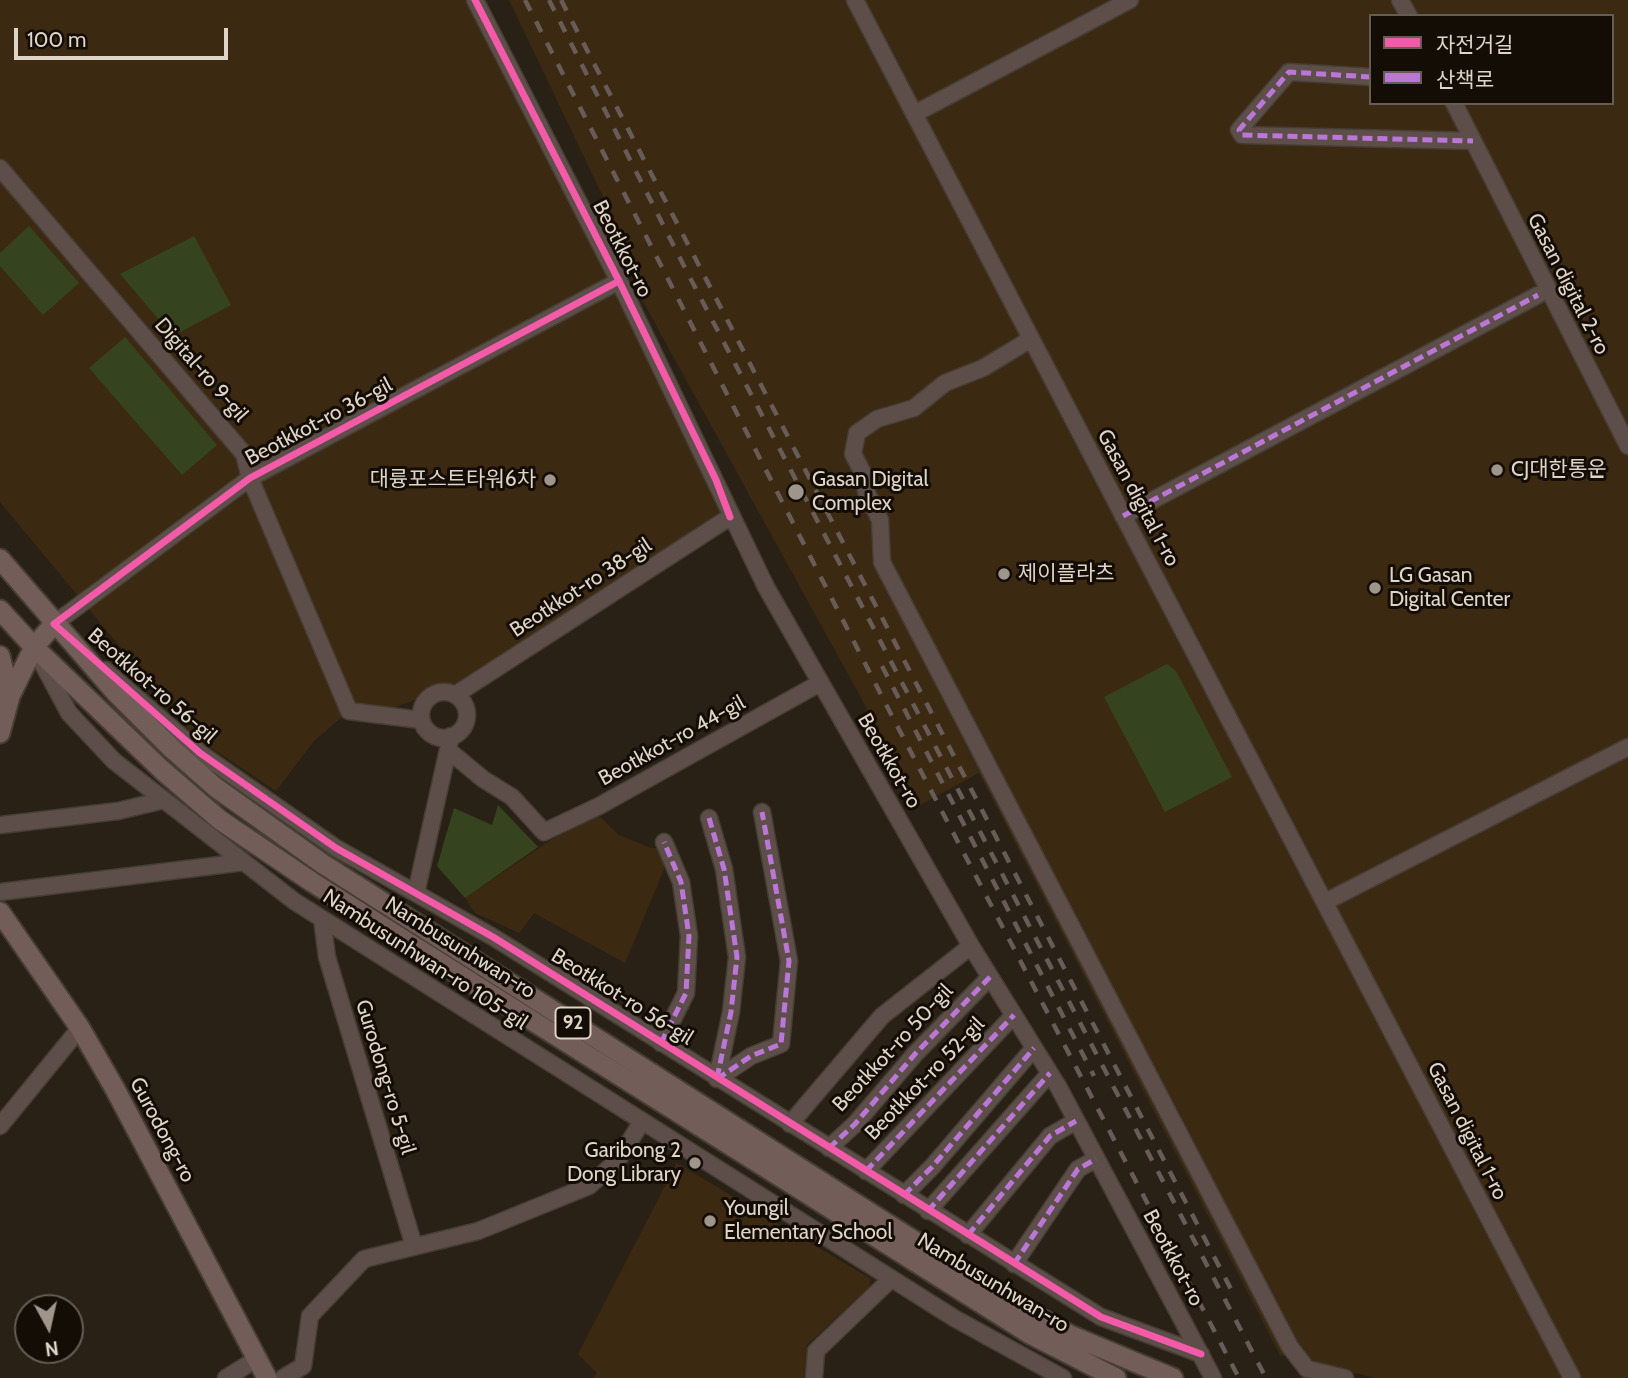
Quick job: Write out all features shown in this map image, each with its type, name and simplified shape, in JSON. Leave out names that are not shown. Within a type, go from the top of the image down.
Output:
[{"type":"main road","name":"Nambusunhwan-ro","points":[[0,559],[54,624],[172,749],[215,787],[323,864],[996,1293],[1070,1335],[1173,1378]]},
{"type":"main road","name":"Nambusunhwan-ro","points":[[0,610],[34,647],[162,770],[232,827],[313,882],[1030,1334],[1116,1378]]},
{"type":"main road","points":[[0,733],[10,696],[34,647],[54,624]]},
{"type":"main road","points":[[0,656],[10,696]]},
{"type":"main road","name":"Gurodong-ro","points":[[0,912],[80,1028],[267,1378]]},
{"type":"street","name":"Beotkkot-ro","points":[[475,0],[619,281],[716,480],[730,517],[820,683],[971,946],[1050,1073],[1213,1378]]},
{"type":"street","name":"Gasan digital 1-ro","points":[[855,0],[1572,1378]]},
{"type":"street","points":[[914,114],[1130,0]]},
{"type":"street","points":[[1369,77],[1289,72],[1239,130],[1242,135],[1473,141]]},
{"type":"street","name":"Gasan digital 2-ro","points":[[1455,105],[1628,446]]},
{"type":"street","name":"Digital-ro 9-gil","points":[[0,168],[244,454],[250,478],[349,711],[421,720]]},
{"type":"street","name":"Beotkkot-ro 36-gil","points":[[54,624],[250,478],[619,281]]},
{"type":"street","points":[[1124,516],[1538,295]]},
{"type":"street","points":[[1031,339],[983,368],[945,383],[914,408],[868,425],[857,433],[853,454],[865,477],[866,491],[880,520],[882,562],[1290,1347],[1307,1369],[1345,1378]]},
{"type":"street","name":"Beotkkot-ro 38-gil","points":[[421,720],[421,709],[429,697],[442,692],[455,695],[730,517]]},
{"type":"street","name":"Beotkkot-ro 56-gil","points":[[54,624],[200,753],[336,848],[493,937],[1101,1317],[1201,1354]]},
{"type":"street","name":"Nambusunhwan-ro 105-gil","points":[[34,647],[69,713],[114,761],[322,919],[891,1279],[954,1318],[1063,1378]]},
{"type":"street","name":"Beotkkot-ro 44-gil","points":[[450,743],[483,779],[512,797],[544,832],[599,806],[820,683]]},
{"type":"street","points":[[416,893],[450,743],[463,728],[467,713],[461,700],[455,695]]},
{"type":"street","points":[[421,720],[429,733],[450,743]]},
{"type":"street","points":[[1325,902],[1628,747]]},
{"type":"street","points":[[0,825],[118,811],[164,800]]},
{"type":"street","points":[[717,1079],[751,1056],[782,1044],[789,961],[762,812]]},
{"type":"street","points":[[709,818],[724,869],[737,957],[734,994],[717,1079]]},
{"type":"street","points":[[661,1043],[686,993],[689,936],[681,882],[664,842]]},
{"type":"street","points":[[0,892],[244,862]]},
{"type":"street","name":"Gurodong-ro 5-gil","points":[[322,919],[327,957],[414,1246]]},
{"type":"street","points":[[790,1124],[882,1016],[971,946]]},
{"type":"street","name":"Beotkkot-ro 50-gil","points":[[828,1148],[855,1124],[915,1054],[990,977]]},
{"type":"street","name":"Beotkkot-ro 52-gil","points":[[866,1171],[1014,1015]]},
{"type":"street","points":[[0,1126],[80,1028]]},
{"type":"street","points":[[904,1195],[932,1167],[1034,1048]]},
{"type":"street","points":[[928,1211],[1050,1073]]},
{"type":"street","points":[[968,1235],[1050,1136],[1076,1121]]},
{"type":"street","points":[[283,1378],[303,1366],[310,1316],[364,1259],[478,1231],[589,1186],[618,1160],[641,1123]]},
{"type":"street","points":[[1014,1264],[1078,1168],[1096,1158]]},
{"type":"street","points":[[814,1378],[816,1351],[891,1279]]},
{"type":"street","points":[[226,1378],[258,1358]]},
{"type":"shaded area","points":[[0,0],[471,0],[730,517],[489,672],[396,707],[349,711],[314,741],[276,791],[195,737],[0,502]]},
{"type":"shaded area","points":[[509,0],[1628,0],[1628,1378],[1375,1378],[1280,1355],[979,773],[920,805],[636,289],[608,207]]},
{"type":"shaded area","points":[[594,811],[619,835],[651,848],[663,848],[667,862],[625,963],[534,913],[519,933],[475,913],[465,898]]},
{"type":"shaded area","name":"Youngil Elementary School","points":[[677,1163],[871,1279],[869,1287],[807,1345],[804,1378],[593,1378],[597,1373],[578,1354]]},
{"type":"green space","points":[[29,226],[79,283],[43,315],[0,266],[0,253]]},
{"type":"green space","points":[[194,236],[231,305],[173,336],[120,274]]},
{"type":"green space","points":[[125,337],[217,445],[182,475],[89,368]]},
{"type":"green space","points":[[1167,664],[1176,671],[1232,777],[1165,812],[1104,697]]},
{"type":"green space","points":[[498,805],[538,847],[465,898],[437,866],[454,808],[492,825]]},
{"type":"railway","points":[[525,0],[893,718],[1239,1378]]},
{"type":"railway","points":[[549,0],[686,270],[1266,1378]]},
{"type":"railway","points":[[561,0],[1234,1295]]},
{"type":"railway","points":[[882,666],[1094,1076]]},
{"type":"marked path","points":[[1369,77],[1289,72],[1239,130],[1242,135],[1473,141]]},
{"type":"marked path","points":[[1123,516],[1538,295]]},
{"type":"marked path","points":[[717,1079],[751,1056],[781,1044],[789,961],[762,812]]},
{"type":"marked path","points":[[709,818],[724,869],[737,957],[731,1012],[717,1078]]},
{"type":"marked path","points":[[661,1043],[686,993],[689,936],[681,882],[664,842]]},
{"type":"marked path","points":[[829,1148],[855,1124],[915,1054],[990,977]]},
{"type":"marked path","points":[[866,1171],[1014,1015]]},
{"type":"marked path","points":[[904,1195],[932,1167],[1034,1048]]},
{"type":"marked path","points":[[928,1211],[1050,1073]]},
{"type":"marked path","points":[[968,1235],[1050,1136],[1076,1121]]},
{"type":"marked path","points":[[1014,1264],[1078,1169],[1096,1159]]},
{"type":"cycle path","points":[[475,0],[619,281],[716,480],[730,517]]},
{"type":"cycle path","points":[[619,281],[250,478],[54,624],[200,753],[336,848],[493,937],[1101,1317],[1201,1354]]},
{"type":"place","name":"CJ대한통운","points":[[1497,470]]},
{"type":"place","name":"대륭포스트타워6차","points":[[550,480]]},
{"type":"place","name":"Gasan Digital Complex","points":[[796,492]]},
{"type":"place","name":"제이플라츠","points":[[1004,574]]},
{"type":"place","name":"LG Gasan Digital Center","points":[[1375,588]]},
{"type":"place","name":"Garibong 2 Dong Library","points":[[695,1163]]},
{"type":"place","name":"Youngil Elementary School","points":[[710,1221]]}]
